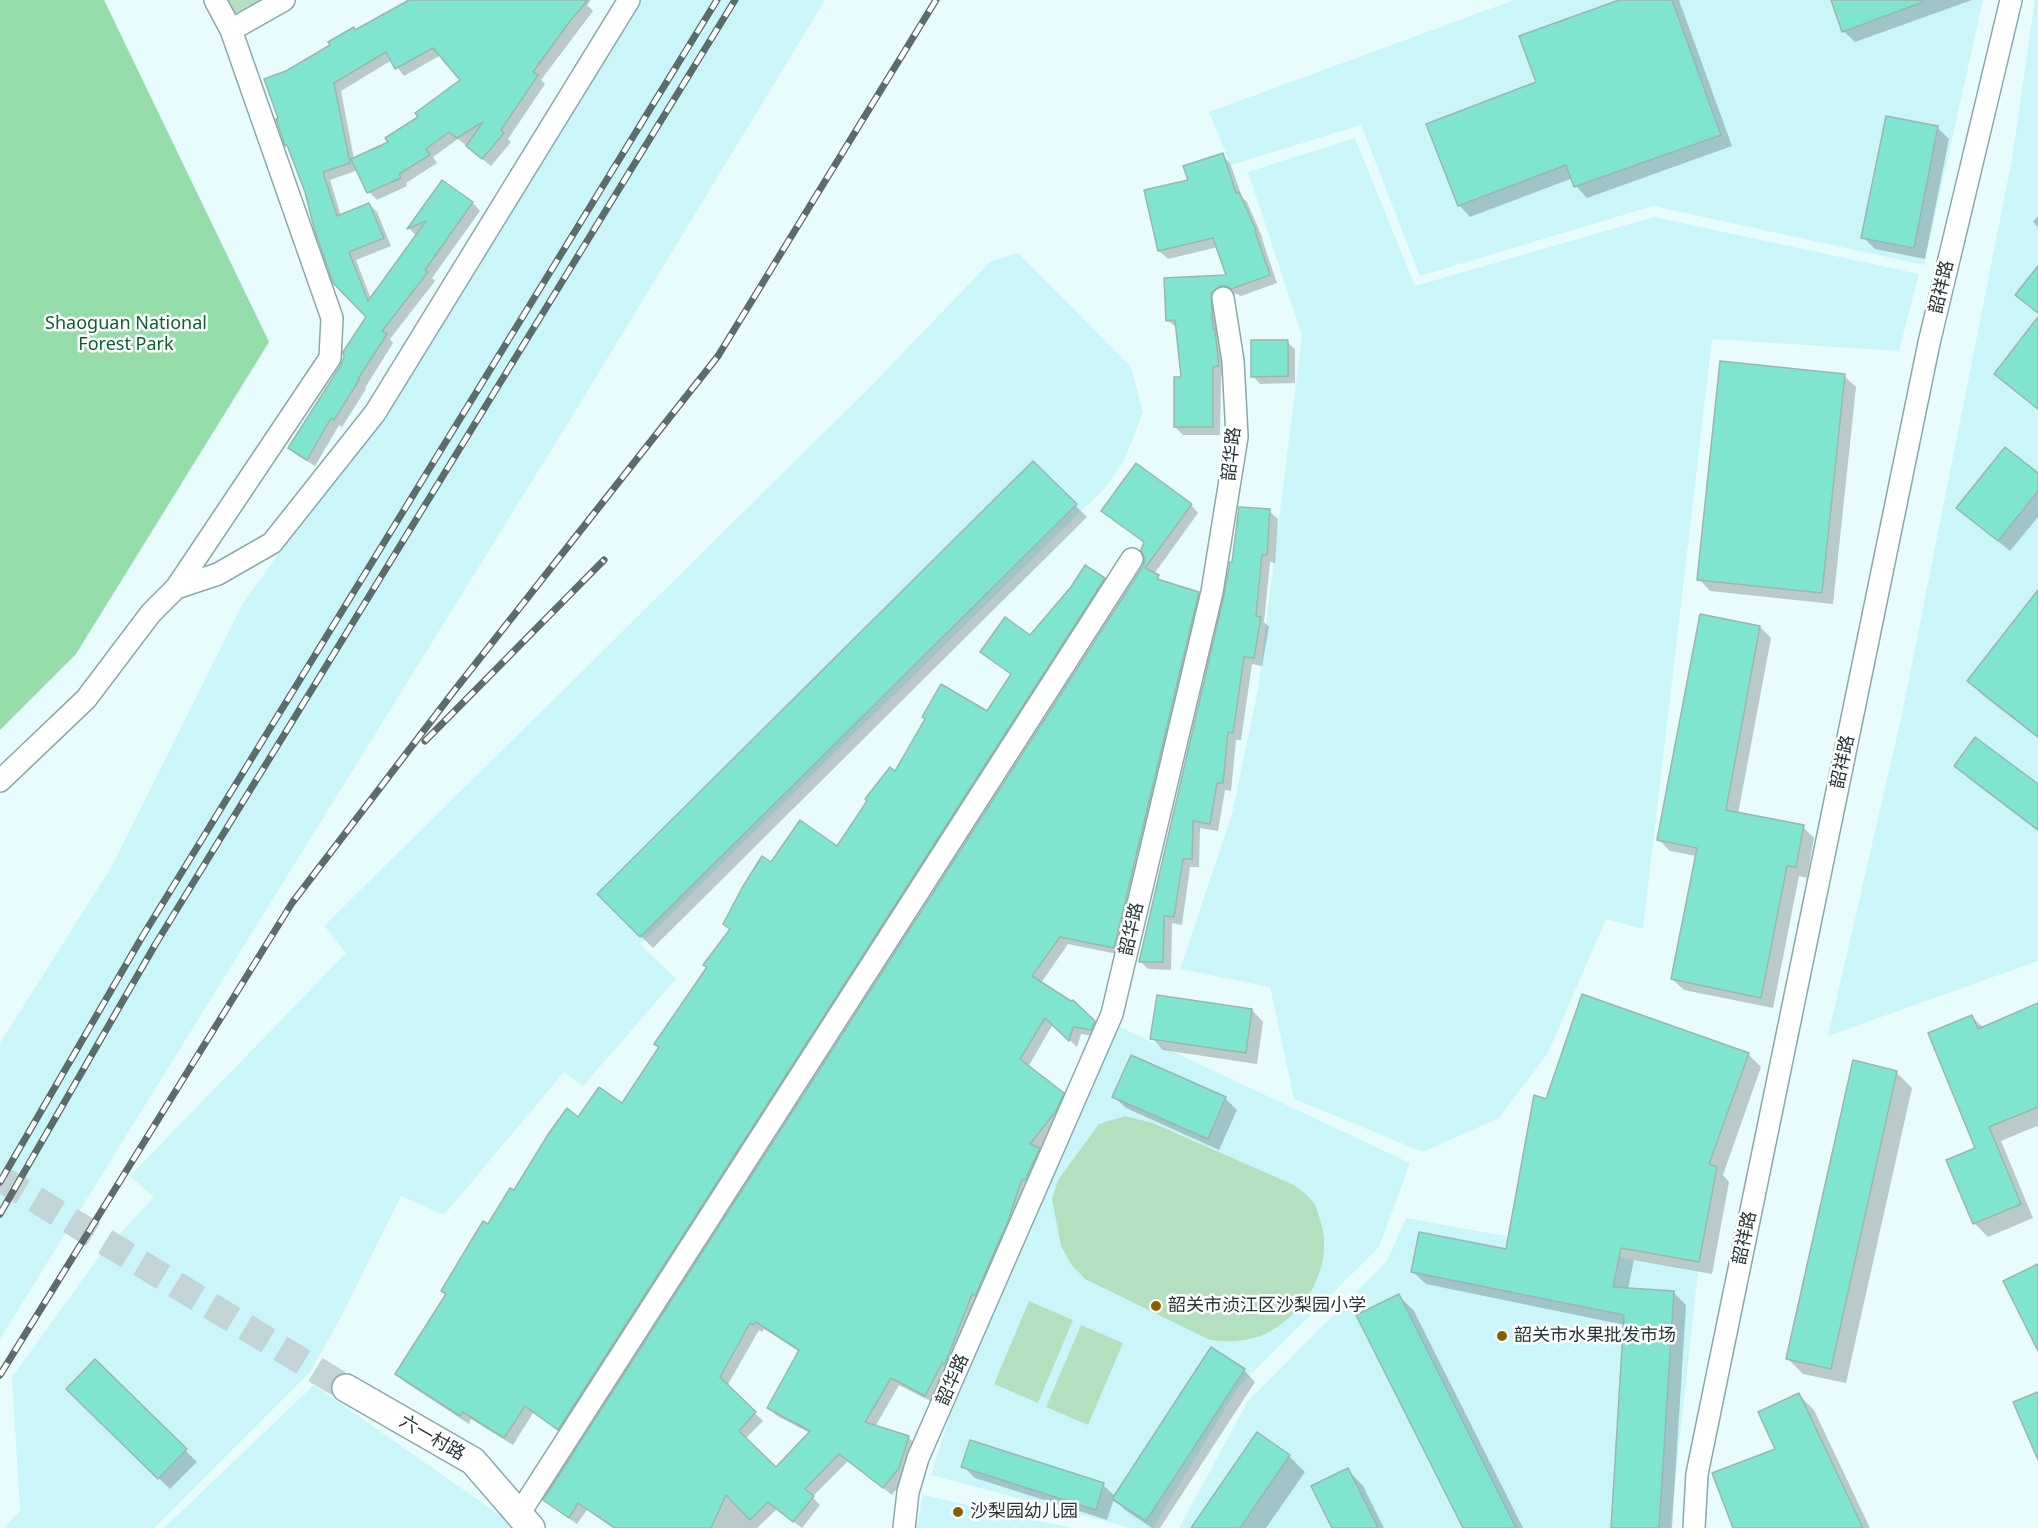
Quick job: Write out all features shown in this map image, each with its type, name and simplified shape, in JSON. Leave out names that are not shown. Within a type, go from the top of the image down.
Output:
[{"type":"street","points":[[0,781],[86,699],[151,613],[176,588],[330,358],[332,318],[231,30],[216,0]]},
{"type":"street","points":[[231,30],[284,0]]},
{"type":"street","points":[[176,588],[218,574],[272,543],[375,413],[629,0]]},
{"type":"street","name":"韶祥路","points":[[1695,1528],[1697,1474],[1929,343],[2010,0]]},
{"type":"street","name":"韶华路","points":[[904,1528],[908,1492],[918,1458],[1112,1014],[1212,592],[1237,437],[1233,361],[1223,298]]},
{"type":"street","points":[[525,1521],[1132,559]]},
{"type":"street","name":"六一村路","points":[[346,1388],[473,1461],[525,1521]]},
{"type":"shaded area","points":[[635,0],[825,0],[573,415],[0,1339],[0,1043],[112,866],[243,603],[380,414]]},
{"type":"shaded area","points":[[1514,0],[1983,0],[1924,265],[1653,206],[1420,276],[1361,125],[1231,165],[1209,112]]},
{"type":"shaded area","points":[[2035,0],[2038,0],[2038,961],[1828,1036],[1902,714],[2012,159]]},
{"type":"shaded area","points":[[1355,138],[1415,286],[1654,217],[1919,274],[1899,351],[1712,339],[1643,929],[1606,919],[1548,1053],[1499,1118],[1423,1152],[1294,1099],[1270,987],[1180,969],[1232,814],[1258,689],[1302,335],[1248,172]]},
{"type":"shaded area","points":[[1018,253],[1131,367],[1143,412],[1125,459],[1106,487],[640,944],[676,979],[583,1086],[564,1072],[444,1215],[401,1196],[341,1317],[310,1372],[154,1528],[4,1528],[20,1511],[12,1377],[101,1254],[154,1197],[130,1176],[346,953],[324,926],[873,384],[991,261]]},
{"type":"shaded area","name":"韶关市浈江区沙梨园小学","points":[[1118,1026],[1410,1163],[1379,1247],[1239,1386],[1153,1528],[1131,1528],[931,1475],[965,1366],[1023,1247]]},
{"type":"shaded area","name":"韶关市水果批发市场","points":[[1406,1218],[1698,1271],[1670,1528],[1179,1528],[1248,1401],[1387,1261]]},
{"type":"shaded area","points":[[314,1385],[514,1525],[512,1528],[164,1528]]},
{"type":"shaded area","name":"沙梨园幼儿园","points":[[923,1495],[1072,1528],[916,1528]]},
{"type":"green space","name":"Shaoguan National Forest Park","points":[[0,0],[104,0],[269,342],[76,654],[0,730]]},
{"type":"green space","points":[[226,0],[268,0],[235,18]]},
{"type":"green space","points":[[1125,1116],[1153,1123],[1296,1186],[1311,1200],[1321,1223],[1324,1255],[1314,1286],[1295,1313],[1262,1335],[1233,1341],[1210,1340],[1085,1279],[1071,1264],[1061,1246],[1052,1199],[1058,1180],[1099,1124]]},
{"type":"green space","points":[[1029,1301],[1073,1320],[1038,1403],[994,1384]]},
{"type":"green space","points":[[1081,1325],[1123,1343],[1088,1425],[1046,1407]]},
{"type":"building","points":[[409,0],[588,0],[533,72],[538,75],[501,130],[504,133],[482,159],[466,146],[483,122],[457,138],[449,132],[426,149],[430,155],[399,174],[401,178],[367,193],[351,159],[388,142],[385,138],[418,117],[415,113],[460,80],[433,48],[395,69],[386,52],[334,83],[350,163],[323,172],[337,216],[369,203],[384,238],[349,252],[368,301],[426,221],[407,229],[442,180],[473,202],[425,270],[428,272],[382,331],[387,334],[334,420],[331,418],[307,460],[288,448],[341,365],[343,352],[366,317],[333,283],[314,228],[305,192],[287,145],[285,146],[264,79],[286,71],[330,45],[328,42]]},
{"type":"building","points":[[1619,0],[1672,0],[1721,135],[1574,187],[1566,165],[1458,206],[1426,124],[1536,82],[1519,36]]},
{"type":"building","points":[[1831,0],[1923,0],[1923,2],[1842,32]]},
{"type":"building","points":[[1886,116],[1938,126],[1914,248],[1861,238]]},
{"type":"building","points":[[1223,153],[1236,193],[1239,192],[1256,230],[1270,275],[1231,289],[1227,286],[1220,286],[1211,293],[1213,329],[1215,328],[1219,366],[1213,367],[1213,427],[1174,427],[1174,377],[1181,377],[1175,320],[1166,321],[1164,278],[1226,275],[1213,238],[1158,251],[1144,190],[1188,180],[1183,166]]},
{"type":"building","points":[[2038,266],[2038,313],[2015,295]]},
{"type":"building","points":[[2038,317],[2038,409],[1994,374]]},
{"type":"building","points":[[1251,340],[1288,340],[1288,376],[1251,377]]},
{"type":"building","points":[[1720,361],[1845,374],[1822,593],[1697,580]]},
{"type":"building","points":[[2005,447],[2038,473],[2038,491],[1998,541],[1956,508]]},
{"type":"building","points":[[1033,461],[1077,504],[640,937],[597,894]]},
{"type":"building","points":[[1136,463],[1192,504],[1145,568],[1159,575],[1157,579],[1199,592],[1114,948],[1060,937],[1032,976],[1071,1001],[1073,1000],[1095,1021],[1091,1030],[1073,1027],[1069,1041],[1045,1018],[1020,1059],[1064,1093],[1056,1111],[1030,1144],[1040,1148],[1025,1180],[1022,1179],[1008,1221],[975,1296],[972,1294],[945,1364],[942,1363],[925,1396],[891,1378],[865,1422],[909,1436],[899,1468],[883,1488],[839,1454],[805,1489],[814,1496],[793,1522],[768,1502],[750,1520],[726,1495],[711,1528],[615,1528],[578,1503],[569,1518],[543,1500],[1143,566],[1145,559],[1141,550],[1144,542],[1101,511]],"holes":[[[756,1322],[799,1350],[767,1408],[810,1431],[776,1467],[739,1431],[756,1412],[720,1377],[750,1323],[754,1325]]]},
{"type":"building","points":[[1239,507],[1270,509],[1267,555],[1262,555],[1256,616],[1261,617],[1254,658],[1244,657],[1233,733],[1228,732],[1223,783],[1217,783],[1210,824],[1193,821],[1192,859],[1183,859],[1174,917],[1164,916],[1163,962],[1139,962],[1230,562],[1232,562]]},
{"type":"building","points":[[1085,565],[1105,578],[558,1430],[525,1406],[504,1438],[463,1412],[460,1416],[395,1374],[446,1294],[441,1291],[483,1221],[488,1224],[510,1188],[514,1190],[567,1108],[578,1117],[599,1087],[622,1103],[659,1047],[654,1044],[707,967],[703,965],[730,929],[723,924],[762,856],[771,862],[800,820],[837,846],[867,801],[865,799],[890,767],[895,771],[925,719],[922,717],[941,684],[987,711],[1011,674],[980,652],[1005,617],[1030,635],[1071,587]]},
{"type":"building","points":[[2038,590],[2038,737],[1967,681]]},
{"type":"building","points":[[1700,614],[1760,626],[1726,810],[1804,825],[1796,867],[1787,866],[1761,998],[1671,979],[1697,848],[1657,840]]},
{"type":"building","points":[[1975,737],[2038,784],[2038,830],[1954,766]]},
{"type":"building","points":[[1582,994],[1749,1053],[1709,1164],[1717,1167],[1699,1262],[1621,1248],[1613,1287],[1674,1291],[1659,1528],[1611,1528],[1624,1315],[1411,1272],[1419,1232],[1506,1249],[1534,1095],[1546,1099]]},
{"type":"building","points":[[1157,995],[1252,1009],[1246,1053],[1150,1039]]},
{"type":"building","points":[[2038,1003],[2038,1107],[1989,1127],[2021,1204],[1973,1224],[1946,1160],[1975,1148],[1928,1033],[1972,1015],[1978,1029]]},
{"type":"building","points":[[1131,1055],[1226,1097],[1208,1139],[1112,1097]]},
{"type":"building","points":[[1853,1060],[1897,1071],[1831,1369],[1786,1359]]},
{"type":"building","points":[[2038,1264],[2038,1351],[2003,1281]]},
{"type":"building","points":[[1399,1294],[1516,1528],[1463,1528],[1356,1315]]},
{"type":"building","points":[[1211,1347],[1245,1369],[1146,1521],[1112,1499]]},
{"type":"building","points":[[95,1359],[187,1449],[158,1479],[66,1389]]},
{"type":"building","points":[[2038,1392],[2038,1460],[2013,1402]]},
{"type":"building","points":[[1799,1393],[1863,1528],[1733,1528],[1712,1473],[1775,1449],[1758,1412]]},
{"type":"building","points":[[1257,1432],[1290,1455],[1240,1528],[1191,1528]]},
{"type":"building","points":[[970,1440],[1104,1483],[1096,1510],[961,1467]]},
{"type":"building","points":[[1348,1468],[1378,1528],[1332,1528],[1311,1486]]},
{"type":"tunnel","points":[[0,1178],[346,1388]]},
{"type":"railway","points":[[0,1182],[142,937],[717,0]]},
{"type":"railway","points":[[0,1214],[155,945],[735,0]]},
{"type":"railway","points":[[0,1375],[292,903],[454,691],[718,356],[936,0]]},
{"type":"railway","points":[[425,741],[604,560]]},
{"type":"place","name":"韶关市浈江区沙梨园小学","points":[[1156,1306]]},
{"type":"place","name":"韶关市水果批发市场","points":[[1502,1336]]},
{"type":"place","name":"沙梨园幼儿园","points":[[958,1512]]}]
